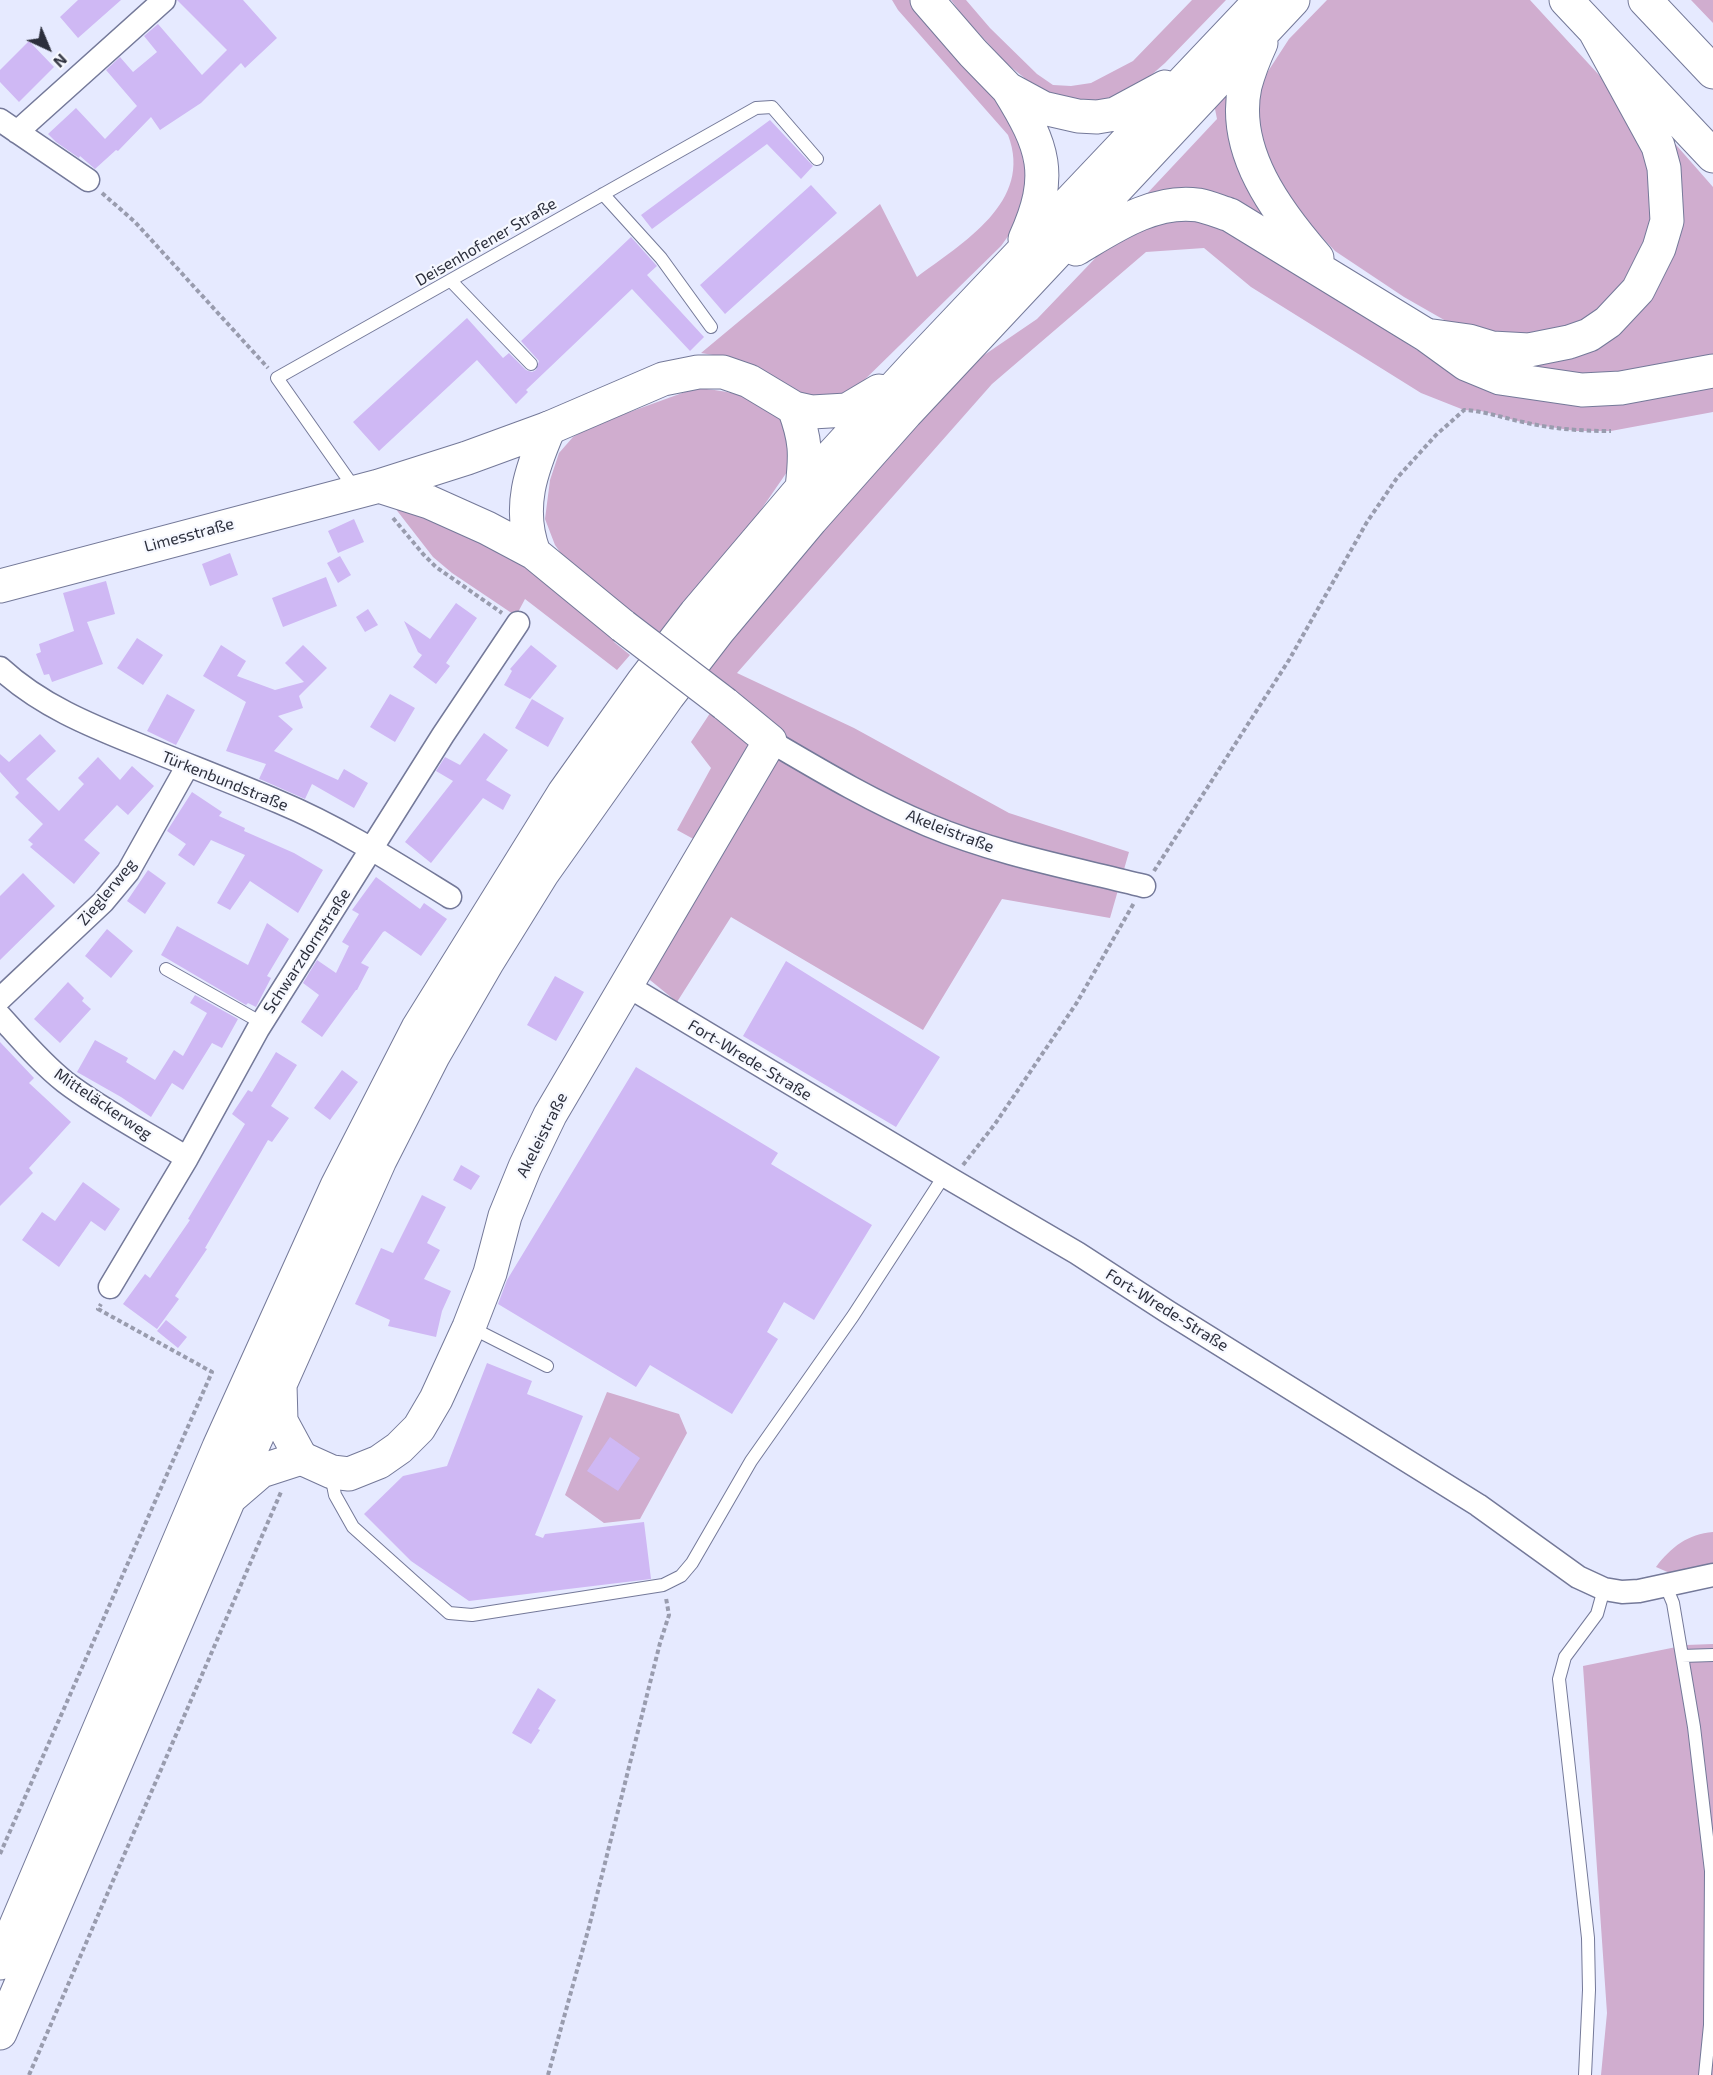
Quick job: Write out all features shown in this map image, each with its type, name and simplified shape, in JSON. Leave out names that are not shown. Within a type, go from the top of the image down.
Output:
[{"type":"main road","points":[[927,0],[973,53],[1008,88],[1029,122],[1042,161],[1042,191],[1029,264]]},
{"type":"main road","points":[[1008,88],[1043,108],[1059,113],[1097,117],[1115,114],[1194,69],[1265,12],[1293,0]]},
{"type":"main road","points":[[1566,0],[1713,156]]},
{"type":"main road","points":[[1576,0],[1713,145]]},
{"type":"main road","points":[[1645,0],[1713,72]]},
{"type":"main road","points":[[794,408],[812,412],[847,410],[884,388],[917,363],[1029,264],[1265,12]]},
{"type":"main road","points":[[1265,12],[1245,86],[1243,106],[1245,134],[1261,180],[1267,190],[1290,225],[1334,277]]},
{"type":"main road","points":[[1426,335],[1469,340],[1492,348],[1529,350],[1569,342],[1588,335],[1608,322],[1638,291],[1659,248],[1667,220],[1664,168],[1658,146],[1595,31]]},
{"type":"main road","points":[[0,2033],[229,1499],[380,1160],[433,1056],[488,961],[542,874],[629,749],[718,631],[811,520],[906,413],[1194,69]]},
{"type":"main road","points":[[1029,264],[1142,212],[1174,206],[1198,206],[1230,215],[1426,335],[1466,364],[1500,378],[1582,390],[1622,388],[1713,371]]},
{"type":"main road","points":[[0,1964],[224,1436],[337,1186],[418,1028],[564,793],[643,682],[696,613],[802,488],[917,363]]},
{"type":"main road","name":"Limesstraße","points":[[0,586],[367,488],[467,458],[549,428],[663,379],[699,372],[723,372],[749,381],[794,408]]},
{"type":"main road","points":[[794,408],[805,447],[802,488]]},
{"type":"main road","points":[[534,554],[527,534],[526,498],[536,459],[549,428]]},
{"type":"main road","points":[[367,488],[429,502],[488,528],[534,554]]},
{"type":"main road","name":"Akeleistraße","points":[[332,1472],[349,1474],[379,1461],[399,1448],[419,1428],[436,1399],[469,1327],[490,1273],[505,1216],[550,1115],[770,741],[534,554]]},
{"type":"main road","points":[[280,1382],[281,1421],[293,1470]]},
{"type":"main road","points":[[229,1499],[261,1471],[332,1472]]},
{"type":"street","points":[[88,180],[8,126],[164,0]]},
{"type":"street","name":"Schwarzdornstraße","points":[[110,1287],[187,1158],[262,1023],[443,735],[518,623]]},
{"type":"street","name":"Türkenbundstraße","points":[[0,668],[36,697],[64,713],[282,803],[373,849],[450,897]]},
{"type":"street","name":"Akeleistraße","points":[[770,741],[876,801],[929,826],[1011,853],[1144,886]]},
{"type":"street","name":"Zieglerweg","points":[[0,999],[74,931],[103,902],[128,872],[188,765]]},
{"type":"street","name":"Fort-Wrede-Straße","points":[[626,986],[1077,1253],[1479,1505],[1578,1577],[1604,1589],[1622,1592],[1639,1591],[1713,1575]]},
{"type":"street","name":"Mitteläckerweg","points":[[4,1028],[64,1082],[187,1158]]},
{"type":"lane","name":"Deisenhofener Straße","points":[[277,378],[756,108],[772,107],[817,159]]},
{"type":"lane","points":[[603,194],[661,258],[711,327]]},
{"type":"lane","points":[[451,281],[531,364]]},
{"type":"lane","points":[[277,378],[367,488]]},
{"type":"lane","points":[[166,969],[262,1023]]},
{"type":"lane","points":[[332,1472],[335,1495],[353,1527],[449,1613],[472,1615],[663,1585],[681,1576],[692,1563],[751,1461],[948,1178]]},
{"type":"lane","points":[[469,1327],[547,1366]]},
{"type":"lane","points":[[1665,1584],[1673,1603],[1694,1727],[1711,1871],[1711,2026],[1705,2075]]},
{"type":"lane","points":[[1585,2075],[1589,1990],[1588,1938],[1559,1678],[1565,1656],[1597,1614],[1604,1589]]},
{"type":"lane","points":[[1682,1656],[1713,1655]]},
{"type":"path","points":[[88,180],[135,222],[206,303],[277,378]]},
{"type":"path","points":[[948,1178],[995,1124],[1076,1004],[1144,886],[1289,660],[1367,522],[1397,478],[1436,435],[1464,410],[1481,411],[1525,423],[1576,431],[1611,430]]},
{"type":"path","points":[[367,488],[436,567],[518,623]]},
{"type":"path","points":[[0,1854],[212,1372],[98,1309],[110,1287]]},
{"type":"path","points":[[29,2075],[293,1470]]},
{"type":"path","points":[[548,2075],[589,1927],[660,1642],[669,1615],[663,1585]]},
{"type":"shaded area","points":[[892,0],[912,0],[1017,118],[1036,164],[1019,221],[1001,246],[849,395],[813,401],[737,359],[701,353],[880,204],[917,277],[954,250],[989,218],[1002,200],[1011,181],[1013,159],[1008,135],[898,10]]},
{"type":"shaded area","points":[[951,0],[966,0],[990,28],[1037,74],[1053,85],[1071,86],[1091,83],[1133,61],[1192,0],[1226,0],[1165,63],[1140,85],[1117,99],[1092,105],[1043,93],[1006,63]]},
{"type":"shaded area","points":[[1327,0],[1530,0],[1622,100],[1645,134],[1660,203],[1630,284],[1575,329],[1522,339],[1446,321],[1404,297],[1335,251],[1291,204],[1278,185],[1255,117],[1263,79],[1289,39]]},
{"type":"shaded area","points":[[1691,0],[1713,0],[1713,23]]},
{"type":"shaded area","points":[[1240,76],[1292,235],[1141,200],[1217,119],[1214,104]]},
{"type":"shaded area","points":[[1670,138],[1713,187],[1713,362],[1672,370],[1540,378],[1498,357],[1649,291]]},
{"type":"shaded area","points":[[1180,216],[1241,232],[1417,350],[1449,368],[1713,380],[1713,412],[1611,431],[1576,431],[1525,423],[1481,411],[1464,410],[1421,393],[1251,287],[1204,248],[1146,252],[992,384],[737,673],[854,728],[1009,813],[1129,852],[1110,918],[1002,899],[923,1030],[731,917],[677,1002],[645,976],[719,853],[677,830],[711,768],[691,742],[728,686],[703,666],[901,439],[971,364],[1037,319],[1105,248],[1135,226]]},
{"type":"shaded area","points":[[696,388],[753,399],[772,410],[791,427],[787,472],[747,530],[657,636],[573,570],[555,545],[545,519],[550,480],[559,453],[573,437],[594,425]]},
{"type":"shaded area","points":[[388,499],[494,543],[609,631],[614,642],[630,655],[617,670],[525,599],[516,616],[452,573],[433,557]]},
{"type":"shaded area","points":[[607,1392],[679,1414],[687,1433],[640,1519],[604,1523],[565,1495]]},
{"type":"shaded area","points":[[1713,1532],[1713,1567],[1672,1574],[1656,1567],[1681,1543],[1704,1533]]},
{"type":"shaded area","points":[[1713,1644],[1713,2075],[1601,2075],[1607,2013],[1583,1666],[1686,1645]]},
{"type":"building","points":[[78,0],[121,0],[78,38],[60,17]]},
{"type":"building","points":[[177,0],[243,0],[277,38],[245,68],[241,63],[201,103],[160,130],[151,117],[118,151],[116,150],[95,169],[48,134],[76,108],[105,139],[137,106],[106,70],[120,57],[133,72],[157,52],[144,36],[158,24],[202,75],[227,50]]},
{"type":"building","points":[[29,41],[54,67],[19,102],[0,82],[0,70]]},
{"type":"building","points":[[770,120],[813,166],[801,179],[767,144],[652,229],[641,215]]},
{"type":"building","points":[[811,185],[837,213],[725,314],[700,285]]},
{"type":"building","points":[[631,237],[657,266],[647,275],[704,337],[690,351],[632,289],[526,390],[528,392],[516,404],[477,360],[379,451],[353,422],[467,318],[503,358],[509,353],[526,370],[532,372],[536,370],[539,361],[521,341]]},
{"type":"building","points":[[354,519],[364,542],[338,553],[328,531]]},
{"type":"building","points":[[230,553],[238,575],[210,586],[202,564]]},
{"type":"building","points":[[340,556],[351,575],[338,583],[327,563]]},
{"type":"building","points":[[326,577],[337,606],[283,627],[272,598]]},
{"type":"building","points":[[106,581],[115,614],[87,622],[103,664],[52,682],[49,674],[44,675],[36,654],[41,652],[39,644],[74,631],[63,593]]},
{"type":"building","points":[[456,603],[477,618],[446,663],[450,666],[436,684],[413,667],[422,655],[418,652],[404,621],[430,639]]},
{"type":"building","points":[[368,609],[378,625],[365,632],[356,617]]},
{"type":"building","points":[[137,638],[163,655],[143,685],[117,668]]},
{"type":"building","points":[[221,645],[246,661],[237,676],[275,690],[304,682],[285,663],[303,645],[327,668],[299,696],[303,708],[278,716],[293,729],[274,751],[338,780],[344,769],[368,783],[354,808],[312,784],[305,799],[259,779],[266,764],[226,751],[246,702],[203,676]]},
{"type":"building","points":[[531,645],[557,666],[530,699],[504,685],[512,671],[510,669]]},
{"type":"building","points":[[167,694],[195,710],[176,745],[147,731]]},
{"type":"building","points":[[390,694],[415,708],[395,742],[370,727]]},
{"type":"building","points":[[532,699],[564,718],[548,747],[515,728]]},
{"type":"building","points":[[484,733],[508,750],[486,780],[511,795],[503,810],[483,798],[431,863],[405,842],[453,781],[436,771],[445,757],[460,765]]},
{"type":"building","points":[[40,734],[56,751],[26,779],[59,811],[84,784],[78,778],[98,757],[120,780],[132,766],[154,786],[128,815],[117,805],[84,840],[100,853],[74,884],[30,847],[33,844],[28,840],[43,824],[15,797],[19,793],[0,772],[0,754],[9,762]]},
{"type":"building","points":[[192,792],[222,812],[219,816],[245,828],[244,831],[294,853],[323,870],[298,913],[250,881],[230,910],[217,903],[245,855],[211,840],[194,866],[178,855],[186,844],[167,831]]},
{"type":"building","points":[[148,870],[166,883],[145,914],[127,901]]},
{"type":"building","points":[[23,873],[55,906],[0,960],[0,896]]},
{"type":"building","points":[[376,877],[420,909],[424,903],[447,919],[421,956],[385,931],[383,932],[361,963],[369,967],[357,990],[322,1037],[301,1022],[319,995],[303,983],[317,960],[336,973],[349,946],[342,942],[359,914],[352,910]]},
{"type":"building","points":[[267,923],[289,939],[267,976],[271,978],[256,1007],[248,1003],[246,1005],[161,955],[177,926],[248,965]]},
{"type":"building","points":[[107,929],[133,951],[111,978],[85,956]]},
{"type":"building","points":[[786,961],[940,1057],[896,1127],[743,1036]]},
{"type":"building","points":[[555,976],[584,992],[556,1041],[527,1025]]},
{"type":"building","points":[[68,982],[84,998],[82,1001],[91,1009],[60,1043],[34,1019]]},
{"type":"building","points":[[195,995],[238,1019],[222,1048],[212,1043],[183,1090],[172,1083],[151,1117],[77,1072],[95,1040],[128,1058],[126,1062],[155,1080],[174,1050],[183,1056],[207,1013],[190,1003]]},
{"type":"building","points":[[0,1042],[34,1078],[29,1083],[71,1122],[29,1168],[33,1173],[0,1206]]},
{"type":"building","points":[[276,1052],[297,1065],[271,1106],[289,1118],[272,1142],[268,1140],[205,1248],[207,1249],[175,1296],[179,1299],[157,1329],[123,1304],[145,1274],[150,1278],[190,1220],[188,1219],[245,1124],[232,1114],[248,1090],[252,1092]]},
{"type":"building","points":[[636,1067],[778,1153],[771,1164],[872,1225],[814,1320],[784,1302],[767,1332],[778,1339],[732,1414],[650,1365],[636,1387],[498,1304],[507,1280]]},
{"type":"building","points":[[342,1070],[358,1082],[330,1120],[314,1108]]},
{"type":"building","points":[[461,1165],[480,1176],[471,1190],[453,1180]]},
{"type":"building","points":[[83,1182],[120,1209],[105,1231],[91,1221],[59,1267],[22,1240],[42,1212],[55,1221]]},
{"type":"building","points":[[422,1195],[446,1207],[427,1243],[440,1250],[424,1279],[451,1291],[442,1311],[436,1337],[388,1326],[390,1320],[355,1304],[381,1248],[393,1253]]},
{"type":"building","points":[[166,1320],[187,1337],[178,1348],[157,1331]]},
{"type":"building","points":[[487,1363],[532,1381],[527,1394],[583,1416],[535,1535],[543,1538],[545,1534],[644,1522],[651,1579],[469,1601],[411,1561],[364,1514],[403,1476],[447,1466]]},
{"type":"building","points":[[610,1437],[640,1458],[618,1491],[587,1471]]},
{"type":"building","points":[[538,1688],[556,1700],[531,1744],[512,1733]]}]
